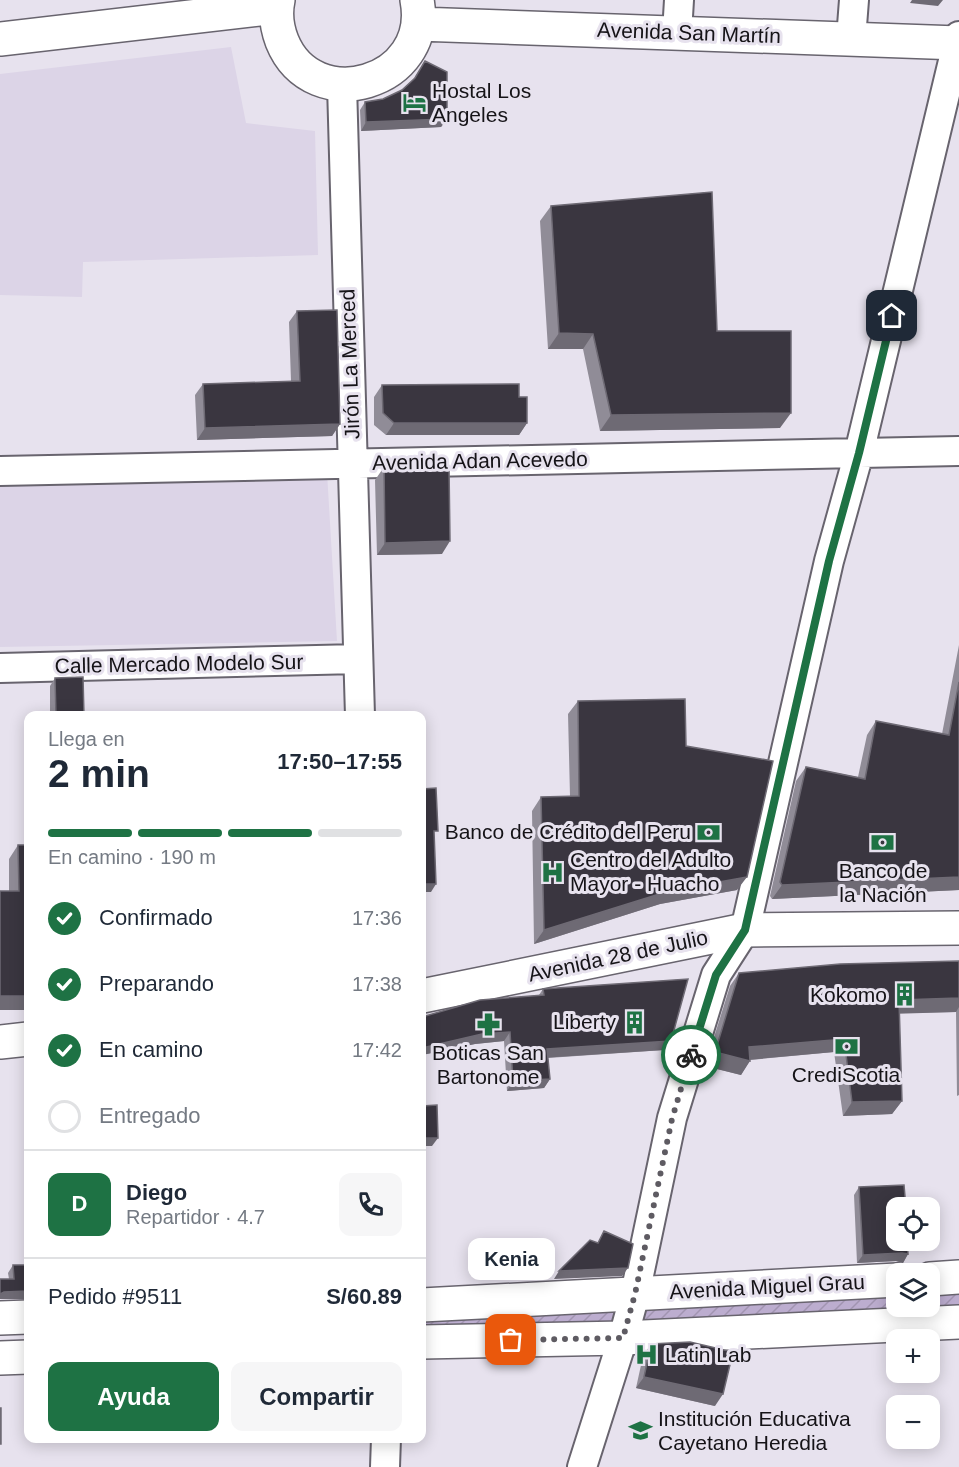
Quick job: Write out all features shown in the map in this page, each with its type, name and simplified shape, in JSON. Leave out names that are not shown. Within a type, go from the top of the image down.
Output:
[{"type":"street","points":[[678,33],[679,0]]},
{"type":"street","points":[[851,39],[854,0]]},
{"type":"street","points":[[0,39],[277,3],[278,29],[286,50],[301,68],[320,79],[342,85],[363,83],[383,75],[400,62],[412,44],[417,12]]},
{"type":"street","name":"Avenida San Martín","points":[[417,12],[678,33],[958,41]]},
{"type":"street","points":[[582,1467],[635,1294],[672,1119],[716,975],[745,930],[829,561],[859,453],[958,41]]},
{"type":"street","name":"Jirón La Merced","points":[[342,85],[360,711]]},
{"type":"street","name":"Avenida Adan Acevedo","points":[[0,471],[959,451]]},
{"type":"street","name":"Calle Mercado Modelo Sur","points":[[0,668],[358,659]]},
{"type":"street","name":"Avenida 28 de Julio","points":[[426,995],[745,930],[959,928]]},
{"type":"street","points":[[0,1042],[24,1039]]},
{"type":"street","points":[[940,1278],[959,1277]]},
{"type":"street","name":"Avenida Miguel Grau","points":[[426,1305],[886,1281]]},
{"type":"street","points":[[0,1318],[24,1317]]},
{"type":"street","name":"Avenida Miguel Grau","points":[[426,1342],[623,1338],[959,1322]]},
{"type":"street","points":[[0,1358],[24,1357]]},
{"type":"street","points":[[385,1467],[387,1443]]},
{"type":"shaded area","points":[[231,47],[246,123],[315,131],[318,255],[83,262],[82,297],[0,295],[0,74]]},
{"type":"shaded area","points":[[327,472],[337,641],[0,647],[0,480]]},
{"type":"shaded area","points":[[959,1285],[959,1316],[637,1333],[648,1302],[886,1290],[886,1317],[940,1317],[940,1286]]},
{"type":"shaded area","points":[[619,1302],[614,1331],[426,1333],[426,1314]]},
{"type":"building","name":"Hostal Los Angeles","points":[[425,61],[447,72],[447,119],[366,122],[365,102],[383,99],[402,90],[415,78]]},
{"type":"building","points":[[712,192],[717,331],[791,331],[791,413],[611,415],[593,334],[559,333],[551,206]]},
{"type":"building","points":[[337,310],[340,424],[205,428],[203,384],[300,381],[297,311]]},
{"type":"building","points":[[519,384],[519,397],[527,397],[527,423],[394,423],[383,413],[382,385]]},
{"type":"building","points":[[449,466],[450,541],[385,543],[384,467]]},
{"type":"building","points":[[83,677],[84,711],[56,711],[55,678]]},
{"type":"building","points":[[959,682],[959,877],[782,885],[780,882],[806,767],[865,779],[876,721],[949,735]]},
{"type":"building","points":[[685,699],[686,746],[773,761],[747,877],[669,891],[544,930],[541,797],[579,796],[578,701]]},
{"type":"building","points":[[436,788],[438,831],[434,831],[436,884],[426,884],[426,789]]},
{"type":"building","points":[[18,845],[24,845],[24,996],[0,996],[0,891],[19,891]]},
{"type":"building","points":[[959,961],[959,998],[899,1000],[902,1101],[852,1102],[844,1039],[749,1047],[750,1061],[715,1052],[739,973],[840,964]]},
{"type":"building","points":[[688,979],[671,1041],[547,1049],[550,1079],[513,1081],[510,1032],[482,1034],[426,1047],[426,1016],[480,1000],[544,995],[543,989]]},
{"type":"building","points":[[437,1105],[438,1138],[426,1138],[426,1106]]},
{"type":"building","points":[[904,1185],[905,1197],[886,1197],[886,1251],[908,1251],[908,1254],[863,1255],[859,1187]]},
{"type":"building","points":[[604,1231],[633,1244],[628,1268],[559,1271],[590,1240],[598,1243]]},
{"type":"building","points":[[13,1265],[24,1265],[24,1291],[0,1294],[0,1279],[14,1279]]},
{"type":"building","points":[[690,1342],[733,1352],[723,1394],[644,1377],[651,1344]]},
{"type":"building","points":[[1,1408],[1,1444],[0,1444]]},
{"type":"way so far","points":[[511,1340],[623,1338],[635,1294],[672,1119],[691,1055]]},
{"type":"place","name":"Hostal Los Angeles","points":[[414,103]]},
{"type":"place","name":"Banco de Crédito del Peru","points":[[709,832]]},
{"type":"place","name":"Banco de la Nación","points":[[883,843]]},
{"type":"place","name":"Centro del Adulto Mayor - Huacho","points":[[552,872]]},
{"type":"place","name":"Kokomo","points":[[905,995]]},
{"type":"place","name":"Liberty","points":[[634,1022]]},
{"type":"place","name":"Boticas San Bartonome","points":[[488,1025]]},
{"type":"place","name":"CrediScotia","points":[[846,1047]]},
{"type":"place","name":"Kenia","points":[[511,1340]]},
{"type":"place","name":"Latin Lab","points":[[647,1355]]},
{"type":"place","name":"Institución Educativa Cayetano Heredia","points":[[640,1431]]},
{"type":"route","points":[[691,1055],[716,975],[745,930],[829,561],[859,453],[892,316]]}]
